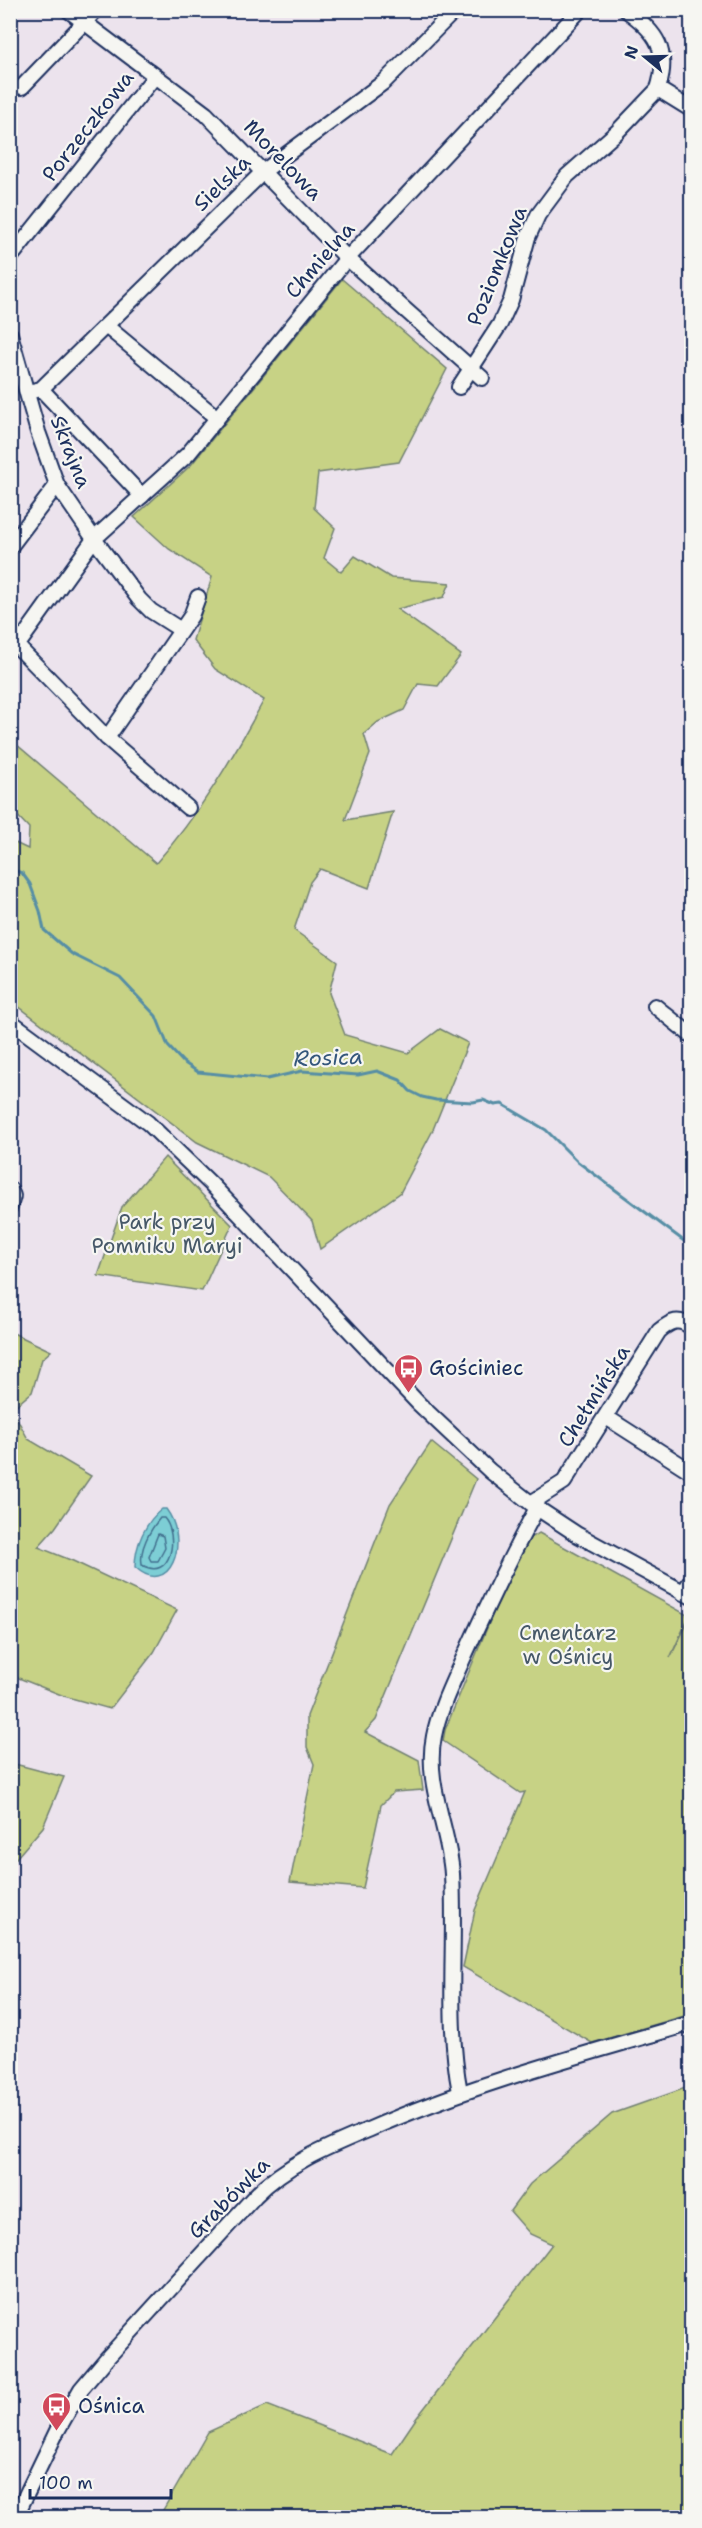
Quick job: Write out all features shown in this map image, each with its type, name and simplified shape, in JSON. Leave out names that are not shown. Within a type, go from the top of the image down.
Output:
[{"type":"street","name":"Morelowa","points":[[68,10],[83,24],[206,114],[347,258],[477,373]]},
{"type":"street","points":[[22,87],[96,10]]},
{"type":"street","name":"Sielska","points":[[34,391],[106,326],[264,171],[384,81],[454,10]]},
{"type":"street","name":"Chmielna","points":[[94,538],[188,454],[347,258],[580,10]]},
{"type":"street","points":[[626,10],[646,26],[659,45],[663,66],[658,89],[692,110]]},
{"type":"street","name":"Porzeczkowa","points":[[10,258],[155,76]]},
{"type":"street","name":"Poziomkowa","points":[[459,387],[477,373],[500,324],[511,300],[528,237],[538,215],[567,176],[617,132],[658,89]]},
{"type":"street","points":[[106,326],[217,418]]},
{"type":"street","name":"Skrajna","points":[[10,334],[34,391],[57,484],[139,599],[151,611],[181,630]]},
{"type":"street","name":"Skrajna","points":[[34,391],[142,496]]},
{"type":"street","points":[[10,547],[57,484]]},
{"type":"street","points":[[94,538],[20,642],[19,648],[107,738],[188,808]]},
{"type":"street","points":[[107,738],[191,616],[198,597]]},
{"type":"street","points":[[655,1006],[692,1036]]},
{"type":"street","points":[[10,1021],[148,1123],[211,1184],[436,1422],[490,1471],[534,1506],[615,1557],[687,1595],[692,1579]]},
{"type":"street","points":[[10,1189],[13,1196],[10,1207]]},
{"type":"street","name":"Chełmińska","points":[[534,1506],[564,1482],[660,1331],[671,1322],[680,1321],[692,1328]]},
{"type":"street","points":[[606,1417],[692,1472]]},
{"type":"street","points":[[460,2092],[454,2056],[450,1854],[434,1790],[432,1747],[439,1719],[459,1670],[534,1506]]},
{"type":"street","name":"Grabówka","points":[[15,2517],[67,2412],[91,2376],[270,2181],[301,2161],[418,2107],[460,2092],[692,2023]]},
{"type":"green space","points":[[342,279],[447,369],[399,462],[318,473],[314,508],[335,528],[324,558],[341,572],[355,556],[391,578],[450,583],[444,597],[397,609],[461,655],[438,686],[418,684],[404,710],[378,722],[364,734],[370,754],[345,820],[393,812],[369,888],[320,869],[310,882],[294,930],[337,961],[329,993],[345,1035],[408,1053],[440,1029],[468,1043],[432,1132],[400,1193],[320,1249],[312,1221],[269,1177],[197,1142],[18,1006],[13,965],[10,964],[11,841],[28,849],[29,828],[11,809],[10,739],[156,863],[187,825],[228,764],[264,700],[215,669],[193,640],[212,577],[169,549],[134,517],[191,465]]},
{"type":"green space","name":"Park przy Pomniku Maryi","points":[[165,1157],[232,1225],[202,1291],[98,1276],[122,1207]]},
{"type":"green space","points":[[11,1332],[51,1351],[42,1359],[32,1392],[12,1409],[28,1439],[91,1476],[55,1528],[38,1547],[177,1610],[154,1652],[110,1709],[64,1696],[11,1675],[10,1458],[15,1456],[10,1452]]},
{"type":"green space","points":[[431,1442],[476,1479],[376,1720],[365,1732],[419,1760],[423,1790],[394,1792],[381,1805],[363,1888],[290,1882],[314,1764],[307,1747],[307,1716],[390,1504]]},
{"type":"green space","name":"Cmentarz w Ośnicy","points":[[539,1533],[689,1616],[670,1658],[691,1616],[691,2014],[592,2043],[463,1967],[475,1910],[525,1792],[520,1793],[443,1741],[445,1730],[494,1611],[527,1540]]},
{"type":"green space","points":[[11,1763],[64,1777],[43,1827],[11,1864]]},
{"type":"green space","points":[[691,2086],[691,2517],[159,2517],[208,2432],[267,2405],[392,2454],[415,2420],[552,2244],[530,2234],[510,2211],[530,2184],[612,2114]]},
{"type":"water","points":[[162,1509],[166,1509],[173,1522],[177,1536],[176,1550],[173,1562],[167,1571],[158,1576],[147,1575],[135,1567],[137,1551],[146,1528]]},
{"type":"waterway","name":"Rosica","points":[[10,869],[22,873],[30,884],[44,930],[72,954],[120,978],[156,1016],[168,1046],[183,1062],[198,1072],[267,1079],[302,1071],[358,1075],[377,1071],[400,1080],[410,1091],[422,1097],[473,1102],[483,1100],[495,1105],[502,1104],[546,1130],[578,1162],[692,1247]]},
{"type":"place","name":"Gościniec","points":[[408,1394]]},
{"type":"place","name":"Ośnica","points":[[57,2432]]}]
